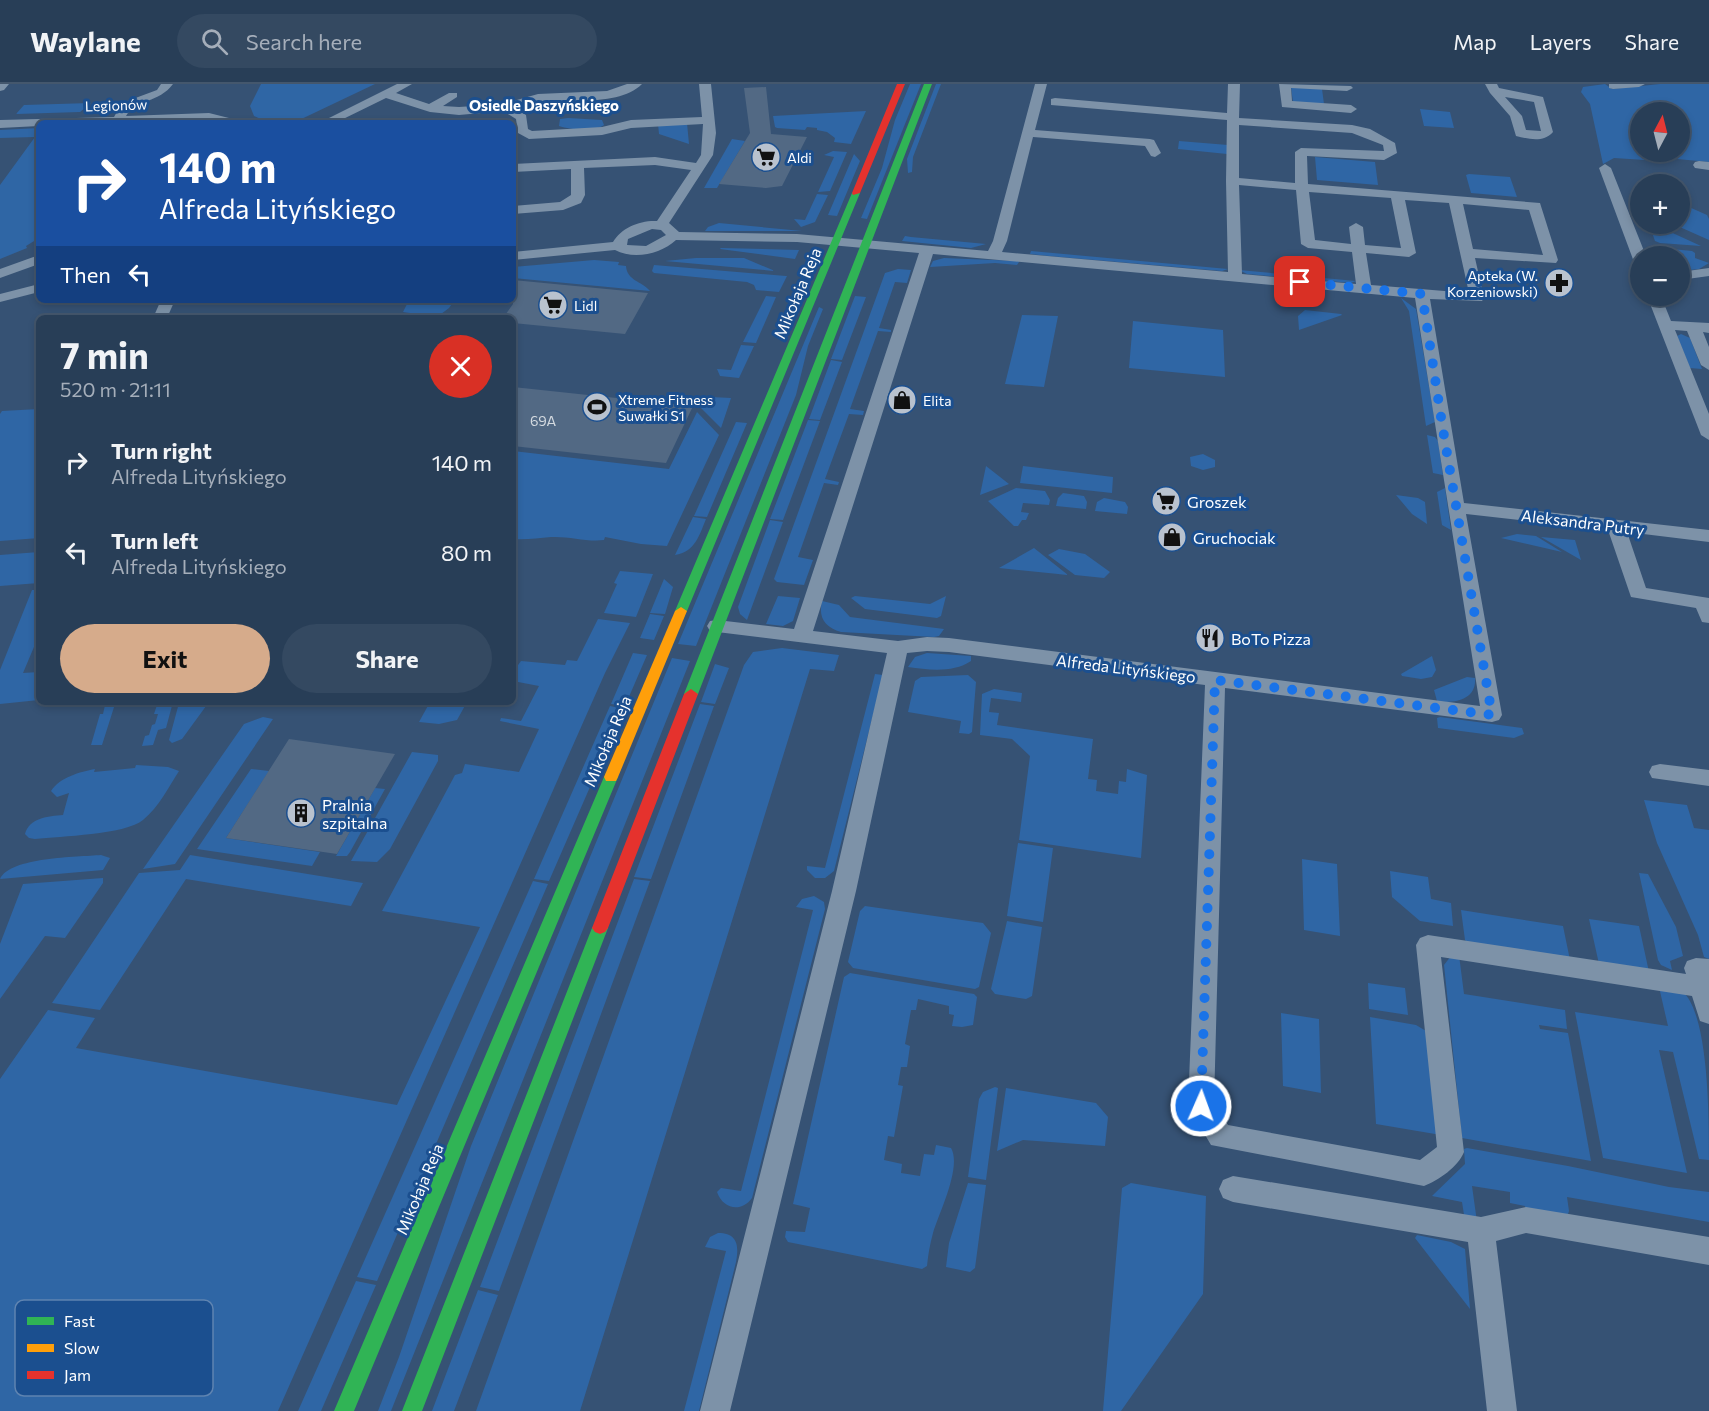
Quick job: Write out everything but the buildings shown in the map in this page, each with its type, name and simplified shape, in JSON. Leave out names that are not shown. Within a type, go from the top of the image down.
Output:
[{"type":"street","points":[[0,88],[3,84]]},
{"type":"street","points":[[118,120],[126,106],[161,92],[167,84]]},
{"type":"street","points":[[331,120],[406,84]]},
{"type":"street","points":[[386,94],[430,108],[459,111],[505,107],[523,98],[616,93],[636,84]]},
{"type":"street","points":[[661,225],[700,167],[710,145],[705,84]]},
{"type":"street","name":"Mikołaja Reja","points":[[344,1411],[837,242],[901,84]]},
{"type":"street","points":[[412,1411],[928,84]]},
{"type":"street","points":[[993,256],[1000,241],[1041,84]]},
{"type":"street","points":[[1234,84],[1232,181],[1236,276]]},
{"type":"street","points":[[1351,109],[1286,104],[1285,84],[1347,86],[1351,109],[1352,129]]},
{"type":"street","points":[[1613,86],[1639,84]]},
{"type":"street","points":[[523,85],[520,94],[523,98]]},
{"type":"street","points":[[1493,87],[1539,99],[1547,132],[1542,136],[1520,133],[1518,118],[1493,87]]},
{"type":"street","points":[[430,108],[453,95]]},
{"type":"street","points":[[1055,102],[1352,129],[1366,132],[1389,143],[1391,153],[1384,156],[1301,152],[1308,244],[1409,253],[1397,195]]},
{"type":"street","points":[[505,107],[522,118],[522,130],[529,135],[602,131],[631,124],[708,120]]},
{"type":"street","name":"Legionów","points":[[118,120],[209,117],[221,120]]},
{"type":"street","name":"Legionów","points":[[0,124],[36,123]]},
{"type":"street","points":[[1028,133],[1153,148],[1159,133]]},
{"type":"street","points":[[516,168],[655,161],[700,167]]},
{"type":"street","points":[[516,210],[562,206],[576,200],[578,195],[577,164]]},
{"type":"street","points":[[1605,168],[1635,246]]},
{"type":"street","points":[[1232,181],[1535,206],[1551,260],[1469,253]]},
{"type":"street","points":[[516,256],[619,245],[625,250],[642,250],[662,244],[673,236],[765,236],[1477,298],[1469,253],[1455,200]]},
{"type":"street","points":[[619,245],[621,238],[631,231],[661,225],[671,229],[673,236]]},
{"type":"street","points":[[1356,227],[1364,288]]},
{"type":"street","points":[[801,637],[927,250]]},
{"type":"street","points":[[0,274],[36,260]]},
{"type":"street","points":[[1690,275],[1709,272]]},
{"type":"street","points":[[0,298],[36,289]]},
{"type":"street","name":"Alfreda Lityńskiego","points":[[717,626],[898,648],[927,644],[949,645],[1492,715],[1422,294]]},
{"type":"street","points":[[1658,306],[1709,435]]},
{"type":"street","points":[[1666,325],[1709,328]]},
{"type":"street","points":[[1693,327],[1709,365]]},
{"type":"street","name":"Aleksandra Putry","points":[[1457,508],[1709,536]]},
{"type":"street","points":[[1617,527],[1638,593],[1703,603],[1709,617]]},
{"type":"street","points":[[715,1411],[843,891],[898,648]]},
{"type":"street","points":[[1215,680],[1201,1106],[1220,1136],[1424,1173],[1451,1152],[1428,945],[1705,978],[1709,1013]]},
{"type":"street","points":[[1660,772],[1709,778]]},
{"type":"street","points":[[1233,1189],[1481,1231],[1526,1220],[1709,1251]]},
{"type":"street","points":[[1481,1231],[1502,1411]]},
{"type":"shaded area","points":[[261,84],[375,84],[299,120],[263,120],[254,116],[250,106]]},
{"type":"shaded area","points":[[910,84],[921,84],[867,219],[861,218],[882,168],[895,120]]},
{"type":"shaded area","points":[[936,84],[941,84],[913,157],[912,172],[908,173],[907,159]]},
{"type":"shaded area","points":[[1605,84],[1612,89],[1660,84],[1709,84],[1709,162],[1690,160],[1690,102],[1630,102],[1630,159],[1614,158],[1603,164],[1590,104],[1581,92],[1583,87]]},
{"type":"shaded area","points":[[1291,87],[1322,89],[1324,104],[1293,102]]},
{"type":"shaded area","points":[[91,103],[80,112],[16,114],[24,105]]},
{"type":"shaded area","points":[[1420,109],[1450,112],[1454,128],[1424,126]]},
{"type":"shaded area","points":[[866,111],[851,144],[834,142],[835,138],[817,128],[807,127],[805,130],[777,128],[773,116]]},
{"type":"shaded area","points":[[560,119],[602,120],[604,125],[582,130],[559,126]]},
{"type":"shaded area","points":[[687,123],[689,144],[659,134],[658,124]]},
{"type":"shaded area","points":[[36,128],[36,240],[26,246],[27,248],[0,259],[0,185],[35,137],[0,138],[0,130]]},
{"type":"shaded area","points":[[732,139],[745,141],[717,188],[704,188]]},
{"type":"shaded area","points":[[1179,141],[1228,145],[1227,154],[1178,149]]},
{"type":"shaded area","points":[[833,151],[847,152],[830,191],[818,192],[834,157],[824,155]]},
{"type":"shaded area","points":[[854,154],[860,161],[837,216],[828,215]]},
{"type":"shaded area","points":[[1315,157],[1375,162],[1378,185],[1317,180]]},
{"type":"shaded area","points":[[1466,175],[1510,177],[1517,197],[1471,193]]},
{"type":"shaded area","points":[[817,194],[828,195],[815,222],[801,227],[794,219],[805,220]]},
{"type":"shaded area","points":[[1690,207],[1707,215],[1709,240],[1690,232]]},
{"type":"shaded area","points":[[719,223],[802,231],[705,231],[708,227]]},
{"type":"shaded area","points":[[1653,234],[1675,234],[1701,246],[1660,243],[1655,241]]},
{"type":"shaded area","points":[[905,236],[986,244],[971,248],[902,241]]},
{"type":"shaded area","points":[[721,248],[799,250],[795,259]]},
{"type":"shaded area","points":[[1031,251],[1228,269],[1222,271],[1049,256],[1030,254]]},
{"type":"shaded area","points":[[1690,251],[1695,253],[1695,258],[1709,263],[1699,269],[1690,270]]},
{"type":"shaded area","points":[[696,258],[744,258],[775,271],[665,261]]},
{"type":"shaded area","points":[[944,258],[1019,262],[1017,265],[995,263],[930,267],[933,261]]},
{"type":"shaded area","points":[[594,260],[619,262],[618,265],[626,266],[629,275],[650,291],[516,278],[516,267]]},
{"type":"shaded area","points":[[654,265],[787,276],[779,292],[756,290],[754,285],[747,282],[654,273],[652,271]]},
{"type":"shaded area","points":[[898,269],[911,270],[907,283],[895,282],[879,328],[891,330],[891,332],[878,331],[850,409],[864,411],[863,415],[849,414],[825,479],[839,482],[838,485],[824,483],[798,557],[813,560],[804,585],[777,582],[774,579],[885,273]]},
{"type":"shaded area","points":[[1239,270],[1356,281],[1351,283],[1247,274]]},
{"type":"shaded area","points":[[766,296],[776,297],[756,343],[743,342]]},
{"type":"shaded area","points":[[855,296],[866,297],[842,360],[831,359]]},
{"type":"shaded area","points":[[1401,298],[1416,309],[1435,422],[1426,426],[1409,311]]},
{"type":"shaded area","points":[[408,303],[453,303],[440,315],[403,312]]},
{"type":"shaded area","points":[[819,307],[823,309],[808,346],[796,395],[696,646],[678,644]]},
{"type":"shaded area","points":[[1305,310],[1342,315],[1299,330],[1298,316]]},
{"type":"shaded area","points":[[1022,315],[1058,316],[1044,387],[1005,384]]},
{"type":"shaded area","points":[[1133,321],[1223,330],[1225,377],[1129,368]]},
{"type":"shaded area","points":[[1681,334],[1690,338],[1702,369],[1690,368],[1677,336]]},
{"type":"shaded area","points":[[741,345],[754,346],[739,378],[720,376],[717,369],[731,370]]},
{"type":"shaded area","points":[[831,360],[842,362],[820,420],[809,419]]},
{"type":"shaded area","points":[[711,397],[731,398],[721,428],[700,407],[703,401]]},
{"type":"shaded area","points":[[36,409],[36,538],[0,541],[0,414],[2,411]]},
{"type":"shaded area","points":[[697,412],[719,435],[667,546],[605,537],[604,540],[558,537],[516,539],[516,451],[669,469]]},
{"type":"shaded area","points":[[808,420],[820,421],[783,520],[770,519]]},
{"type":"shaded area","points":[[736,422],[747,423],[707,517],[694,516]]},
{"type":"shaded area","points":[[1427,435],[1435,437],[1438,441],[1443,475],[1433,473]]},
{"type":"shaded area","points":[[1203,454],[1215,460],[1215,467],[1203,470],[1191,466],[1190,457]]},
{"type":"shaded area","points":[[986,466],[1009,484],[980,495]]},
{"type":"shaded area","points":[[1023,466],[1113,477],[1112,493],[1020,483]]},
{"type":"shaded area","points":[[1016,488],[1045,491],[1050,500],[1049,505],[1023,503],[1021,512],[1029,513],[1026,520],[1014,526],[988,501]]},
{"type":"shaded area","points":[[1445,488],[1451,530],[1442,525],[1437,492]]},
{"type":"shaded area","points":[[1063,493],[1084,496],[1087,502],[1086,509],[1056,506],[1058,498]]},
{"type":"shaded area","points":[[1396,495],[1418,498],[1425,502],[1427,524],[1412,514]]},
{"type":"shaded area","points":[[1104,498],[1125,502],[1128,507],[1127,514],[1095,511],[1097,502]]},
{"type":"shaded area","points":[[693,517],[706,519],[692,547],[675,555]]},
{"type":"shaded area","points":[[770,520],[783,522],[747,620],[740,614],[738,607]]},
{"type":"shaded area","points":[[1517,534],[1536,536],[1562,552],[1501,538]]},
{"type":"shaded area","points":[[1541,537],[1575,540],[1581,560]]},
{"type":"shaded area","points":[[1034,548],[1068,575],[999,568]]},
{"type":"shaded area","points":[[1059,549],[1085,554],[1110,572],[1104,578],[1075,575],[1048,555]]},
{"type":"shaded area","points":[[36,552],[36,583],[0,586],[0,555]]},
{"type":"shaded area","points":[[620,571],[653,574],[636,617],[604,613],[617,584],[614,583]]},
{"type":"shaded area","points":[[664,579],[673,587],[665,614],[650,613]]},
{"type":"shaded area","points":[[32,590],[36,590],[36,642],[23,673],[36,672],[36,700],[0,704],[0,670]]},
{"type":"shaded area","points":[[778,596],[800,598],[793,621],[783,626],[766,624]]},
{"type":"shaded area","points":[[855,596],[930,604],[946,596],[941,616],[937,618],[865,609],[851,598]]},
{"type":"shaded area","points":[[822,601],[839,605],[850,617],[944,629],[939,636],[934,637],[841,632],[824,621],[821,612]]},
{"type":"shaded area","points":[[650,614],[664,616],[654,640],[640,638]]},
{"type":"shaded area","points":[[598,619],[630,623],[605,673],[278,1411],[0,1411],[0,1079],[48,1010],[95,1018],[76,1048],[397,1105],[480,927],[382,911],[455,775],[462,773],[465,764],[519,772],[539,729],[500,721],[501,718],[521,721],[539,686],[516,682],[516,668],[521,661],[565,665],[567,660],[577,661]]},
{"type":"shaded area","points":[[782,648],[839,655],[834,671],[810,669],[580,1411],[476,1411],[744,665],[753,652]]},
{"type":"shaded area","points":[[633,653],[647,655],[625,706],[611,704]]},
{"type":"shaded area","points":[[927,653],[971,656],[971,661],[949,669],[932,670],[908,667],[915,657]]},
{"type":"shaded area","points":[[1432,656],[1436,670],[1432,677],[1421,679],[1402,676],[1401,674]]},
{"type":"shaded area","points":[[672,658],[690,661],[391,1411],[378,1411],[399,1357],[471,1146]]},
{"type":"shaded area","points":[[715,664],[729,668],[715,704],[701,702]]},
{"type":"shaded area","points":[[875,674],[883,675],[834,871],[825,878],[815,878],[807,870],[807,866],[825,868]]},
{"type":"shaded area","points":[[968,675],[976,682],[972,732],[969,734],[959,733],[961,721],[908,712],[915,681],[921,677]]},
{"type":"shaded area","points":[[1467,677],[1475,678],[1475,685],[1468,696],[1457,701],[1437,701],[1434,690]]},
{"type":"shaded area","points":[[994,689],[1022,693],[1021,702],[991,698],[989,712],[999,713],[997,725],[1093,739],[1088,779],[1097,780],[1096,791],[1118,794],[1119,781],[1126,782],[1127,769],[1147,775],[1141,858],[1019,840],[1030,756],[1012,739],[980,735],[982,694]]},
{"type":"shaded area","points":[[700,704],[714,706],[651,879],[634,877]]},
{"type":"shaded area","points":[[105,705],[115,705],[102,745],[91,745],[100,714],[103,714]]},
{"type":"shaded area","points":[[157,705],[172,705],[166,728],[158,730],[153,745],[142,746],[145,736],[149,735],[152,725],[155,724],[158,714],[154,714]]},
{"type":"shaded area","points":[[178,705],[207,705],[182,739],[172,743],[169,740]]},
{"type":"shaded area","points":[[428,705],[465,705],[457,720],[439,724],[419,722]]},
{"type":"shaded area","points":[[610,706],[624,709],[549,881],[534,879]]},
{"type":"shaded area","points":[[263,717],[273,719],[175,864],[143,869],[244,724]]},
{"type":"shaded area","points":[[1437,718],[1522,728],[1524,734],[1514,738],[1438,728]]},
{"type":"shaded area","points":[[412,752],[438,755],[438,761],[390,849],[377,862],[351,861]]},
{"type":"shaded area","points":[[136,765],[168,767],[179,771],[159,803],[143,820],[122,829],[92,834],[35,839],[25,834],[35,821],[45,817],[63,815],[69,793],[57,797],[51,791],[60,782],[95,769],[94,772],[135,768]]},
{"type":"shaded area","points":[[251,769],[269,771],[226,838],[320,852],[312,866],[197,849]]},
{"type":"shaded area","points":[[375,788],[385,789],[350,852],[347,856],[336,856]]},
{"type":"shaded area","points":[[1644,800],[1687,805],[1694,828],[1709,830],[1709,959],[1704,957],[1698,935],[1657,843]]},
{"type":"shaded area","points":[[1018,843],[1053,848],[1043,922],[1007,916]]},
{"type":"shaded area","points":[[101,855],[110,858],[103,870],[0,879],[6,872],[30,862]]},
{"type":"shaded area","points":[[190,855],[363,883],[351,906],[186,879],[100,1010],[52,1003],[139,873],[180,870]]},
{"type":"shaded area","points":[[1302,859],[1337,864],[1340,936],[1304,930]]},
{"type":"shaded area","points":[[1390,871],[1428,877],[1431,899],[1451,903],[1453,926],[1420,921],[1392,897]]},
{"type":"shaded area","points":[[1639,873],[1648,874],[1676,927],[1683,956],[1670,961],[1672,970],[1661,965],[1658,960]]},
{"type":"shaded area","points":[[103,878],[103,883],[65,938],[45,936],[0,999],[0,944],[23,884]]},
{"type":"shaded area","points":[[634,879],[650,881],[499,1291],[480,1287]]},
{"type":"shaded area","points":[[533,881],[548,884],[377,1281],[357,1277]]},
{"type":"shaded area","points":[[814,896],[824,902],[825,909],[752,1198],[743,1206],[733,1207],[723,1202],[717,1192],[721,1188],[741,1191],[813,910],[796,907],[802,899]]},
{"type":"shaded area","points":[[865,906],[983,923],[991,933],[979,987],[975,989],[853,968],[848,962],[860,911]]},
{"type":"shaded area","points":[[1461,910],[1563,926],[1570,960],[1469,944],[1465,940]]},
{"type":"shaded area","points":[[1589,919],[1639,926],[1649,972],[1599,964]]},
{"type":"shaded area","points":[[1007,921],[1042,927],[1032,996],[1026,999],[995,994],[991,989]]},
{"type":"shaded area","points":[[1459,955],[1464,994],[1565,1010],[1567,1029],[1539,1025],[1540,1029],[1568,1033],[1591,1161],[1462,1138],[1444,965],[1451,956]]},
{"type":"shaded area","points":[[850,973],[974,994],[977,997],[973,1025],[952,1026],[954,1015],[949,1014],[949,1006],[918,999],[916,1010],[911,1010],[905,1044],[910,1046],[907,1067],[901,1067],[898,1085],[903,1086],[894,1137],[888,1136],[884,1160],[902,1164],[901,1173],[920,1176],[924,1154],[934,1155],[936,1145],[951,1148],[954,1156],[952,1178],[933,1233],[927,1266],[922,1269],[788,1242],[785,1237],[786,1231],[805,1232],[810,1208],[793,1204],[844,977]]},
{"type":"shaded area","points":[[1368,983],[1405,988],[1408,1015],[1369,1009]]},
{"type":"shaded area","points":[[1659,987],[1685,994],[1693,1007],[1703,1048],[1708,1097],[1709,1160],[1699,1159],[1673,1052],[1659,1050],[1687,1173],[1603,1158],[1575,1012],[1668,1026]]},
{"type":"shaded area","points":[[1281,1013],[1319,1019],[1321,1093],[1283,1086]]},
{"type":"shaded area","points":[[1370,1017],[1416,1025],[1426,1031],[1441,1135],[1376,1124]]},
{"type":"shaded area","points":[[998,1088],[986,1180],[968,1177],[979,1099],[983,1092]]},
{"type":"shaded area","points":[[1006,1088],[1096,1103],[1108,1117],[1105,1146],[1023,1140],[997,1151]]},
{"type":"shaded area","points":[[1464,1149],[1669,1187],[1709,1192],[1709,1222],[1567,1197],[1569,1211],[1567,1217],[1526,1213],[1525,1206],[1510,1203],[1510,1192],[1472,1186],[1477,1222],[1465,1221],[1462,1202],[1432,1196],[1465,1164]]},
{"type":"shaded area","points":[[968,1183],[986,1185],[975,1268],[970,1272],[946,1267],[949,1243]]},
{"type":"shaded area","points":[[1131,1183],[1206,1196],[1203,1294],[1121,1411],[1103,1411],[1122,1188]]},
{"type":"shaded area","points":[[718,1233],[730,1235],[736,1242],[736,1262],[699,1411],[684,1411],[726,1251],[705,1247],[710,1237]]},
{"type":"shaded area","points":[[1417,1235],[1451,1242],[1465,1249],[1470,1309],[1415,1238]]},
{"type":"shaded area","points":[[356,1281],[376,1285],[321,1411],[298,1411]]},
{"type":"shaded area","points":[[478,1290],[498,1295],[454,1411],[432,1411]]},
{"type":"traffic: fast","points":[[691,694],[928,84]]},
{"type":"traffic: fast","points":[[681,611],[856,193]]},
{"type":"traffic: fast","points":[[344,1411],[611,777]]},
{"type":"traffic: fast","points":[[412,1411],[600,928]]},
{"type":"traffic: slow","points":[[611,777],[681,611]]},
{"type":"traffic: jam","points":[[856,193],[901,84]]},
{"type":"traffic: jam","points":[[600,928],[691,694]]},
{"type":"place","name":"Aldi","points":[[766,157]]},
{"type":"place","name":"Apteka (W. Korzeniowski)","points":[[1559,283]]},
{"type":"place","name":"Lidl","points":[[553,305]]},
{"type":"place","name":"Elita","points":[[902,400]]},
{"type":"place","name":"Xtreme Fitness Suwałki S1","points":[[597,407]]},
{"type":"place","name":"Groszek","points":[[1166,501]]},
{"type":"place","name":"Gruchociak","points":[[1172,537]]},
{"type":"place","name":"BoTo Pizza","points":[[1210,638]]},
{"type":"place","name":"Pralnia szpitalna","points":[[301,813]]},
{"type":"district","name":"Osiedle Daszyńskiego","points":[[544,105]]},
{"type":"route","points":[[1201,1106],[1215,680],[1492,715],[1422,294],[1300,282]]}]
